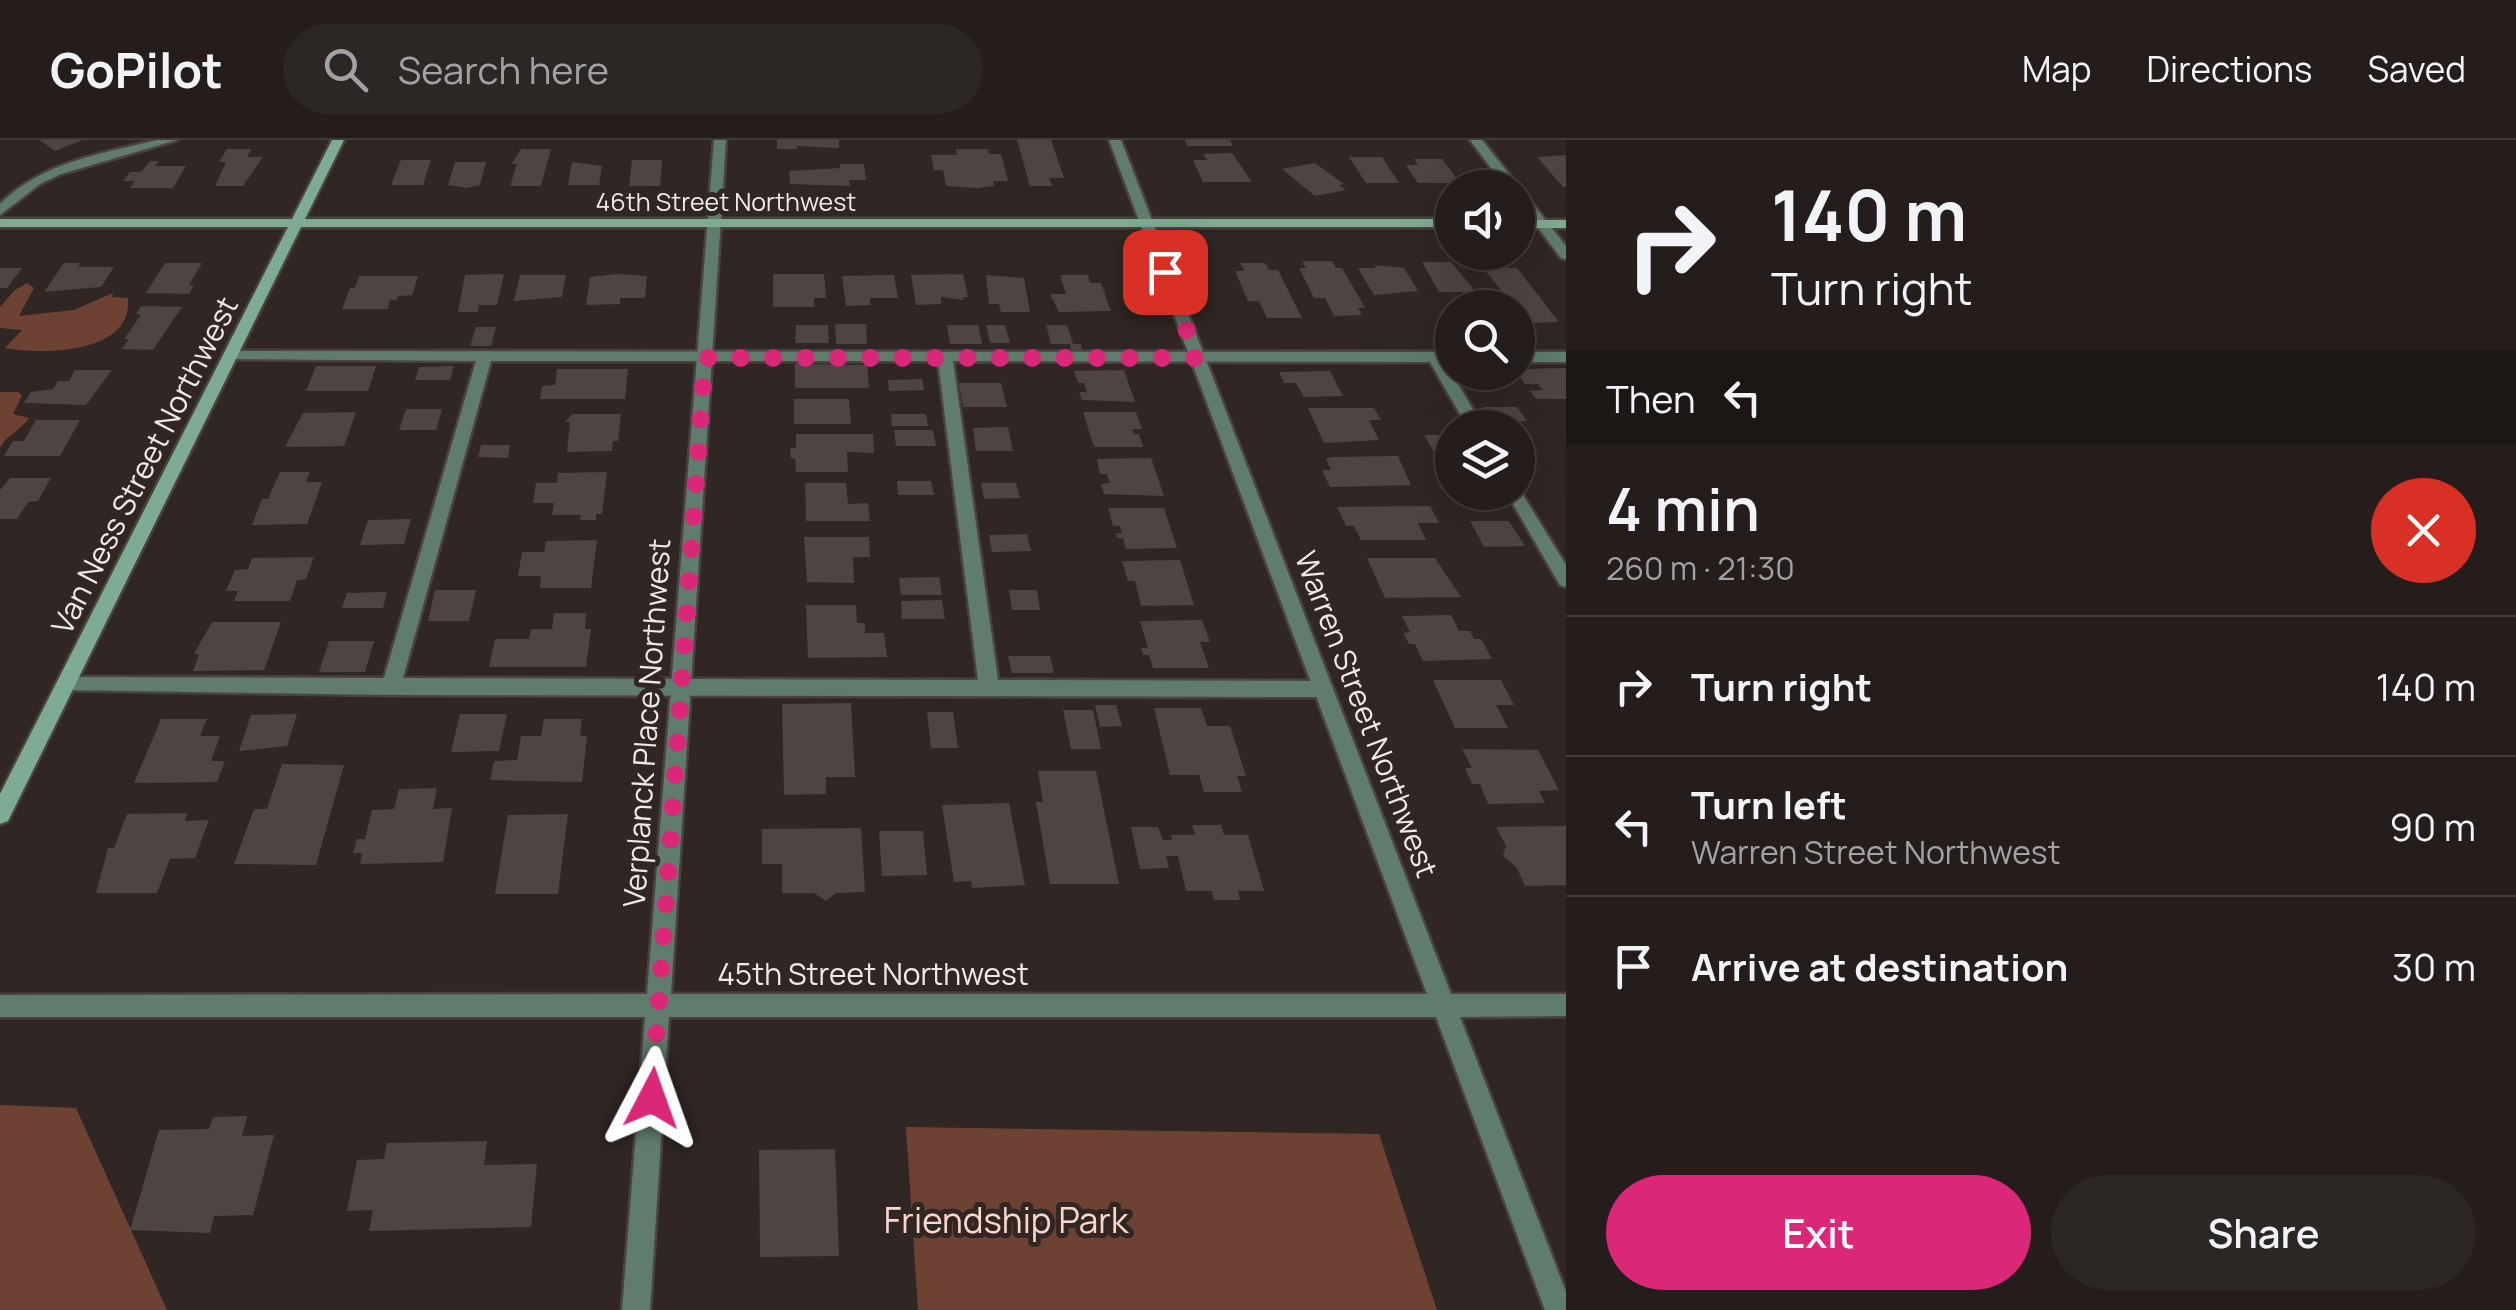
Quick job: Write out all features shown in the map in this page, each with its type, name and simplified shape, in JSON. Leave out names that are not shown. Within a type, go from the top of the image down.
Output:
[{"type":"street","points":[[0,211],[29,182],[55,171],[172,140]]},
{"type":"street","name":"Van Ness Street Northwest","points":[[0,815],[338,140]]},
{"type":"street","name":"Verplanck Place Northwest","points":[[636,1310],[720,140]]},
{"type":"street","name":"Warren Street Northwest","points":[[1115,140],[1559,1310]]},
{"type":"street","points":[[1476,140],[1499,170]]},
{"type":"street","points":[[1535,215],[1566,255]]},
{"type":"street","name":"46th Street Northwest","points":[[0,223],[1435,224]]},
{"type":"street","points":[[1535,224],[1566,224]]},
{"type":"street","points":[[230,356],[1434,357],[1465,410]]},
{"type":"street","points":[[391,687],[484,357]]},
{"type":"street","points":[[1535,357],[1566,357]]},
{"type":"street","points":[[944,358],[989,689]]},
{"type":"street","points":[[1525,510],[1566,580]]},
{"type":"street","points":[[65,685],[1321,689]]},
{"type":"street","name":"45th Street Northwest","points":[[0,1006],[1566,1005]]},
{"type":"green space","points":[[27,283],[34,288],[19,316],[74,310],[113,293],[112,297],[128,298],[126,317],[102,340],[83,347],[41,351],[5,348],[22,330],[0,328],[0,307]]},
{"type":"green space","points":[[0,392],[18,392],[22,396],[13,414],[29,418],[0,448]]},
{"type":"green space","points":[[0,1105],[76,1108],[167,1310],[0,1310]]},
{"type":"green space","name":"Friendship Park","points":[[906,1127],[1379,1134],[1437,1310],[918,1310]]},
{"type":"building","points":[[40,140],[82,140],[55,151]]},
{"type":"building","points":[[777,140],[839,140],[839,148],[777,149]]},
{"type":"building","points":[[1017,140],[1051,140],[1064,178],[1049,178],[1052,186],[1030,186]]},
{"type":"building","points":[[1185,140],[1230,140],[1233,146],[1187,146]]},
{"type":"building","points":[[227,149],[251,149],[247,157],[263,157],[243,186],[215,186],[226,162],[219,162]]},
{"type":"building","points":[[521,149],[551,149],[541,186],[510,186],[517,164],[512,164]]},
{"type":"building","points":[[956,149],[988,149],[989,154],[1001,154],[1008,181],[993,181],[994,186],[977,188],[946,186],[943,170],[934,170],[931,155],[957,155]]},
{"type":"building","points":[[1232,153],[1252,182],[1203,182],[1193,160],[1207,160],[1203,154]]},
{"type":"building","points":[[1566,155],[1566,187],[1563,187],[1537,157]]},
{"type":"building","points":[[1349,157],[1382,157],[1399,183],[1366,183]]},
{"type":"building","points":[[1414,159],[1442,159],[1450,170],[1435,170],[1435,183],[1418,183],[1406,165],[1418,165]]},
{"type":"building","points":[[401,160],[431,160],[423,185],[391,185]]},
{"type":"building","points":[[632,160],[662,160],[660,186],[629,186]]},
{"type":"building","points":[[150,161],[159,161],[155,166],[186,166],[173,188],[130,188],[135,181],[123,181],[130,172],[141,172]]},
{"type":"building","points":[[455,162],[486,162],[480,185],[448,185]]},
{"type":"building","points":[[572,162],[602,166],[599,185],[568,185]]},
{"type":"building","points":[[1315,163],[1344,184],[1339,185],[1346,190],[1315,196],[1282,169]]},
{"type":"building","points":[[840,164],[864,164],[866,180],[849,180],[850,186],[790,184],[789,171],[840,168]]},
{"type":"building","points":[[1302,261],[1332,261],[1336,268],[1342,268],[1365,308],[1358,308],[1362,315],[1334,316],[1325,298],[1314,298],[1299,268],[1306,268]]},
{"type":"building","points":[[1422,262],[1435,262],[1435,270],[1458,270],[1474,290],[1438,290]]},
{"type":"building","points":[[64,263],[114,267],[101,287],[44,292]]},
{"type":"building","points":[[165,263],[202,263],[189,285],[194,285],[189,294],[146,293]]},
{"type":"building","points":[[1240,263],[1265,263],[1269,270],[1278,270],[1302,318],[1267,318],[1259,301],[1248,301],[1235,271],[1245,271]]},
{"type":"building","points":[[1374,265],[1404,268],[1418,291],[1374,295],[1358,268],[1376,268]]},
{"type":"building","points":[[0,268],[22,268],[7,288],[0,288]]},
{"type":"building","points":[[1485,270],[1519,270],[1534,290],[1501,290]]},
{"type":"building","points":[[504,274],[497,305],[479,305],[478,312],[458,312],[465,275]]},
{"type":"building","points":[[773,274],[824,274],[826,298],[814,298],[814,307],[773,307]]},
{"type":"building","points":[[963,274],[968,297],[941,297],[941,304],[916,305],[911,275]]},
{"type":"building","points":[[520,275],[566,275],[562,297],[514,301]]},
{"type":"building","points":[[894,275],[898,298],[870,298],[870,305],[846,306],[842,276]]},
{"type":"building","points":[[986,275],[1024,278],[1030,312],[1001,312],[999,304],[989,304]]},
{"type":"building","points":[[1060,275],[1088,275],[1090,283],[1101,283],[1111,311],[1059,312],[1050,294],[1066,294]]},
{"type":"building","points":[[359,276],[418,276],[412,295],[390,300],[388,309],[342,309]]},
{"type":"building","points":[[647,276],[645,298],[620,298],[620,304],[586,305],[590,277]]},
{"type":"building","points":[[1535,291],[1559,322],[1535,323]]},
{"type":"building","points":[[141,306],[182,307],[153,350],[122,349],[129,339],[124,339],[141,315],[136,314]]},
{"type":"building","points":[[835,324],[866,324],[867,344],[836,344]]},
{"type":"building","points":[[796,325],[828,325],[829,343],[795,343]]},
{"type":"building","points":[[947,325],[978,325],[982,344],[950,344]]},
{"type":"building","points":[[986,325],[1005,325],[1010,343],[990,343]]},
{"type":"building","points":[[1046,325],[1067,325],[1073,344],[1081,344],[1082,350],[1071,350],[1070,344],[1051,344]]},
{"type":"building","points":[[476,327],[496,327],[491,346],[470,346]]},
{"type":"building","points":[[795,364],[867,365],[869,388],[795,388]]},
{"type":"building","points":[[316,366],[376,366],[368,391],[306,391]]},
{"type":"building","points":[[454,366],[450,380],[415,380],[419,367]]},
{"type":"building","points":[[1566,368],[1566,399],[1536,399],[1530,391],[1543,390],[1535,384],[1535,369]]},
{"type":"building","points":[[557,369],[628,369],[625,399],[540,399],[542,386],[555,385]]},
{"type":"building","points":[[75,370],[112,370],[86,405],[24,403],[31,392],[53,389],[58,381],[69,381]]},
{"type":"building","points":[[1124,370],[1135,402],[1082,400],[1079,392],[1087,392],[1074,371]]},
{"type":"building","points":[[1330,371],[1343,396],[1304,397],[1296,383],[1284,383],[1279,372]]},
{"type":"building","points":[[922,379],[924,390],[889,391],[888,380]]},
{"type":"building","points":[[959,383],[1001,383],[1007,407],[963,407]]},
{"type":"building","points":[[794,399],[849,399],[851,424],[794,424]]},
{"type":"building","points":[[1483,407],[1519,410],[1485,410]]},
{"type":"building","points":[[1308,408],[1374,408],[1381,420],[1369,420],[1379,440],[1324,443]]},
{"type":"building","points":[[406,409],[442,409],[436,430],[399,430]]},
{"type":"building","points":[[356,412],[344,446],[285,447],[303,413]]},
{"type":"building","points":[[1083,412],[1136,412],[1142,429],[1132,429],[1139,434],[1143,447],[1094,447]]},
{"type":"building","points":[[572,414],[621,414],[618,441],[613,441],[612,451],[567,452],[570,422],[565,422]]},
{"type":"building","points":[[891,414],[926,414],[928,426],[892,426]]},
{"type":"building","points":[[36,420],[80,420],[60,456],[4,456],[13,441],[24,441]]},
{"type":"building","points":[[1008,427],[1013,451],[976,451],[973,428]]},
{"type":"building","points":[[894,430],[933,430],[936,446],[896,446]]},
{"type":"building","points":[[796,434],[873,434],[874,453],[847,452],[848,472],[796,472],[790,448],[796,448]]},
{"type":"building","points":[[1424,435],[1435,435],[1435,454]]},
{"type":"building","points":[[481,445],[510,445],[508,458],[478,457]]},
{"type":"building","points":[[1398,456],[1411,485],[1330,487],[1322,470],[1331,470],[1326,459],[1331,457]]},
{"type":"building","points":[[1151,458],[1164,496],[1104,494],[1101,484],[1110,483],[1107,474],[1100,474],[1097,459]]},
{"type":"building","points":[[280,472],[310,472],[306,482],[322,482],[307,524],[252,525],[262,499],[268,499]]},
{"type":"building","points":[[607,472],[602,514],[596,514],[596,520],[580,520],[581,515],[552,515],[554,503],[533,503],[536,483],[557,483],[558,473]]},
{"type":"building","points":[[10,478],[51,478],[38,501],[28,502],[17,519],[0,519],[0,490]]},
{"type":"building","points":[[897,481],[931,481],[934,495],[898,495]]},
{"type":"building","points":[[805,483],[846,483],[848,504],[868,503],[870,521],[806,521]]},
{"type":"building","points":[[981,483],[1016,483],[1020,498],[984,499]]},
{"type":"building","points":[[1430,506],[1439,523],[1418,523],[1426,540],[1361,540],[1354,526],[1346,526],[1337,507]]},
{"type":"building","points":[[1108,508],[1164,508],[1177,548],[1126,549],[1123,538],[1117,538],[1116,533],[1122,533],[1120,526],[1113,526]]},
{"type":"building","points":[[411,519],[404,544],[360,545],[368,520]]},
{"type":"building","points":[[1470,521],[1509,521],[1525,546],[1484,547]]},
{"type":"building","points":[[1027,534],[1031,551],[992,552],[989,535]]},
{"type":"building","points":[[804,537],[869,537],[870,557],[853,557],[854,583],[807,582]]},
{"type":"building","points":[[597,540],[591,588],[540,588],[541,576],[518,576],[522,552],[544,552],[546,541]]},
{"type":"building","points":[[314,557],[306,579],[297,580],[290,601],[234,601],[238,591],[226,591],[235,570],[248,569],[252,558]]},
{"type":"building","points":[[1367,558],[1435,558],[1461,597],[1385,598]]},
{"type":"building","points":[[1180,560],[1194,605],[1141,606],[1135,581],[1128,581],[1122,561]]},
{"type":"building","points":[[939,577],[942,595],[901,595],[899,578]]},
{"type":"building","points":[[435,590],[476,590],[469,621],[428,621]]},
{"type":"building","points":[[1009,590],[1037,590],[1040,610],[1012,610]]},
{"type":"building","points":[[387,592],[383,608],[342,608],[347,593]]},
{"type":"building","points":[[942,600],[945,619],[902,619],[901,601]]},
{"type":"building","points":[[806,605],[856,605],[857,623],[865,623],[865,633],[884,633],[887,657],[808,658]]},
{"type":"building","points":[[554,613],[586,613],[585,629],[591,629],[586,667],[489,667],[495,639],[529,639],[531,629],[552,629]]},
{"type":"building","points":[[1451,615],[1459,631],[1470,631],[1474,639],[1481,639],[1492,659],[1423,661],[1415,644],[1409,644],[1403,633],[1410,632],[1402,616]]},
{"type":"building","points":[[1202,620],[1210,642],[1200,642],[1209,668],[1153,668],[1149,655],[1143,655],[1141,648],[1148,648],[1140,621]]},
{"type":"building","points":[[212,622],[281,622],[264,670],[193,671],[199,654],[194,654]]},
{"type":"building","points":[[329,641],[374,641],[365,672],[319,672]]},
{"type":"building","points":[[1008,656],[1050,656],[1054,673],[1012,673]]},
{"type":"building","points":[[1433,680],[1501,680],[1514,705],[1496,705],[1508,728],[1455,728]]},
{"type":"building","points":[[851,703],[855,777],[826,777],[826,794],[784,795],[782,704]]},
{"type":"building","points":[[1095,705],[1116,705],[1122,726],[1100,727]]},
{"type":"building","points":[[1154,708],[1201,708],[1207,726],[1230,726],[1246,776],[1237,776],[1242,792],[1204,792],[1199,775],[1170,775]]},
{"type":"building","points":[[1063,710],[1093,710],[1101,749],[1071,749]]},
{"type":"building","points":[[927,712],[953,712],[958,748],[931,748]]},
{"type":"building","points":[[297,714],[287,746],[239,751],[251,715]]},
{"type":"building","points":[[460,714],[507,714],[499,751],[451,752]]},
{"type":"building","points":[[161,719],[207,719],[200,736],[220,736],[211,761],[225,761],[217,782],[134,783]]},
{"type":"building","points":[[544,719],[582,719],[580,736],[587,736],[582,782],[490,780],[494,761],[517,760],[521,736],[541,736]]},
{"type":"building","points":[[1462,749],[1538,750],[1559,790],[1539,791],[1545,803],[1488,804],[1480,784],[1472,784],[1465,768],[1472,768]]},
{"type":"building","points":[[282,764],[344,765],[316,865],[234,864],[254,809],[267,809]]},
{"type":"building","points":[[1038,771],[1096,771],[1119,884],[1050,884],[1036,802],[1043,802]]},
{"type":"building","points":[[437,788],[433,809],[452,808],[443,862],[360,864],[362,853],[353,853],[357,839],[365,839],[372,810],[394,809],[399,789]]},
{"type":"building","points":[[1009,803],[1025,885],[972,888],[971,881],[954,882],[942,805]]},
{"type":"building","points":[[187,813],[185,821],[209,820],[195,858],[170,859],[157,893],[96,893],[108,848],[114,848],[127,814]]},
{"type":"building","points":[[568,814],[558,894],[495,894],[508,815]]},
{"type":"building","points":[[1192,825],[1221,825],[1224,835],[1248,835],[1264,891],[1238,891],[1240,900],[1214,900],[1212,891],[1186,891],[1178,856],[1166,856],[1169,868],[1140,869],[1131,827],[1158,827],[1163,840],[1172,840],[1171,835],[1195,835]]},
{"type":"building","points":[[1566,826],[1566,885],[1525,886],[1517,868],[1503,856],[1506,846],[1496,827]]},
{"type":"building","points":[[861,828],[865,892],[836,893],[826,901],[814,893],[782,893],[782,864],[762,864],[762,829]]},
{"type":"building","points":[[879,831],[923,831],[927,875],[882,876]]},
{"type":"building","points":[[247,1116],[242,1136],[274,1135],[253,1215],[214,1216],[210,1233],[130,1230],[159,1130],[209,1129],[213,1117]]},
{"type":"building","points":[[487,1141],[484,1165],[537,1164],[531,1227],[369,1231],[373,1210],[347,1211],[357,1160],[384,1159],[387,1143]]},
{"type":"building","points":[[835,1149],[839,1256],[760,1257],[759,1150]]},
{"type":"route","points":[[652,1098],[705,358],[1197,358],[1165,272]]}]
